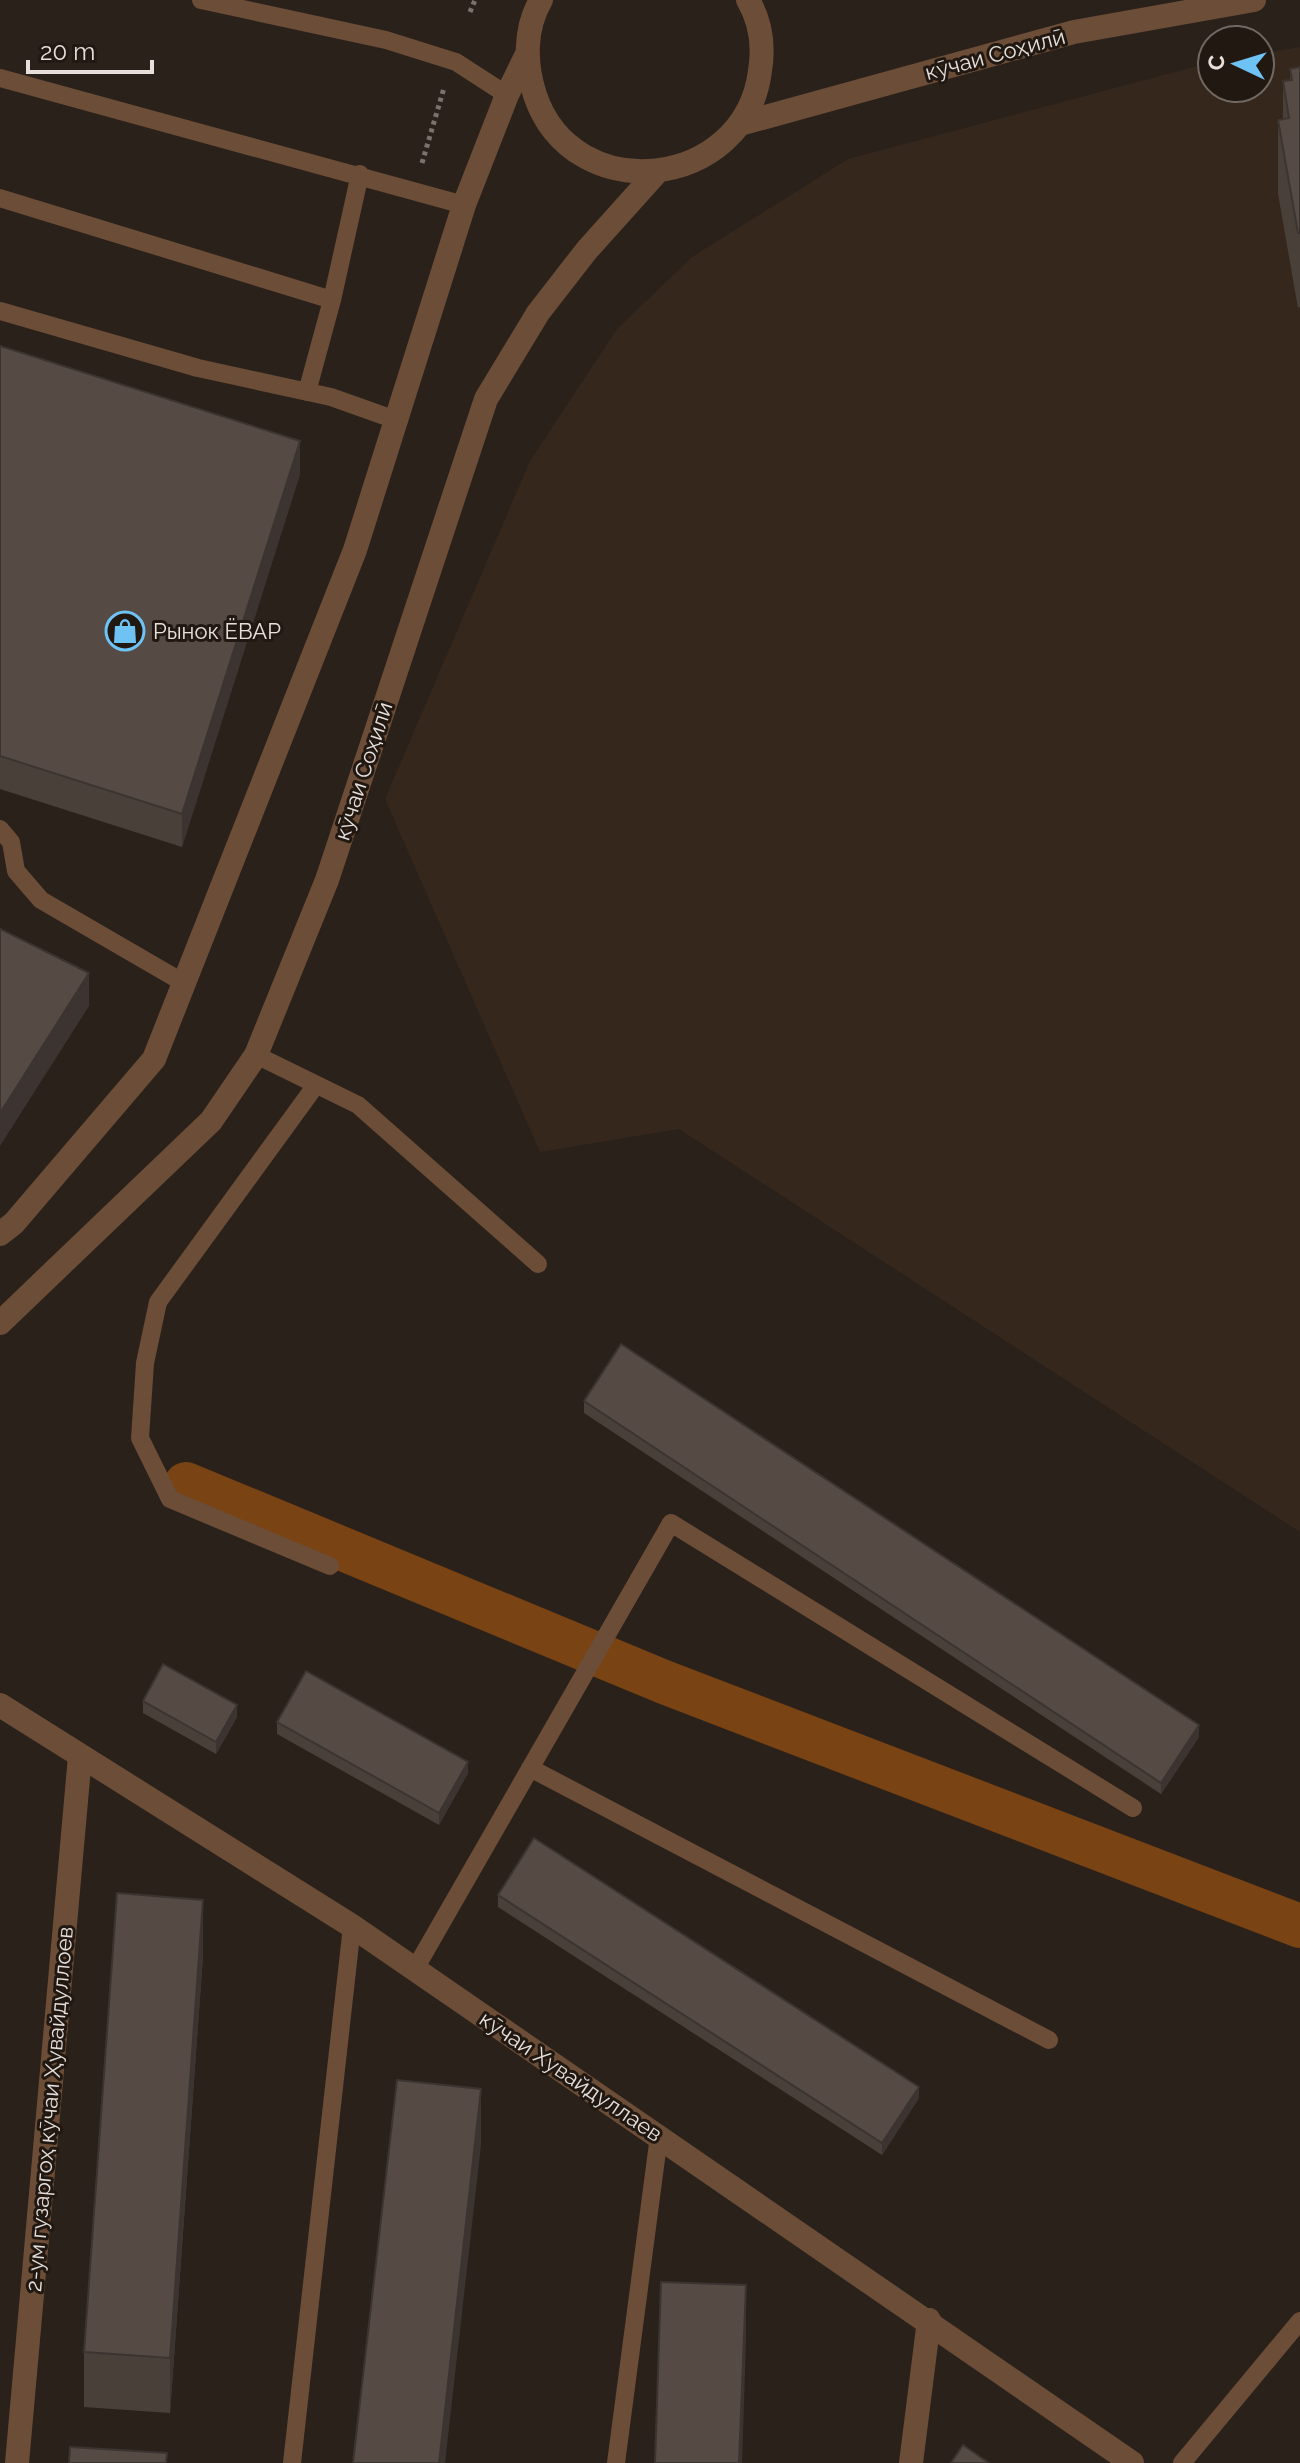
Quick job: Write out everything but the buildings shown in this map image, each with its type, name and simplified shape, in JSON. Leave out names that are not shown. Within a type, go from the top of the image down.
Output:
[{"type":"street","name":"кӯчаи Соҳилӣ","points":[[541,0],[530,30],[527,54],[530,79],[538,102],[566,142],[608,167],[657,172],[703,157],[740,124],[752,103],[762,55],[760,30],[748,0]]},
{"type":"street","name":"кӯчаи Соҳилӣ","points":[[740,124],[1074,32],[1254,0]]},
{"type":"street","name":"кӯчаи Соҳилӣ","points":[[5,1224],[154,1059],[355,550],[393,419],[464,205],[507,95],[527,54]]},
{"type":"street","name":"кӯчаи Соҳилӣ","points":[[0,1323],[211,1121],[256,1055],[327,880],[486,399],[538,313],[587,250],[657,172]]},
{"type":"street","name":"кӯчаи Хувайдуллаев","points":[[0,1705],[352,1926],[929,2320],[1132,2463]]},
{"type":"street","name":"2-ум гузаргоҳ кӯчаи Ҳувайдуллоев","points":[[17,2463],[80,1756]]},
{"type":"street","points":[[911,2463],[929,2320]]},
{"type":"lane","points":[[201,0],[386,40],[456,62],[507,95]]},
{"type":"lane","points":[[0,78],[415,189],[464,205]]},
{"type":"lane","points":[[307,392],[332,300],[360,174]]},
{"type":"lane","points":[[0,198],[332,300]]},
{"type":"lane","points":[[0,311],[198,368],[307,392],[393,419]]},
{"type":"lane","points":[[0,829],[11,842],[16,871],[41,900],[184,983]]},
{"type":"lane","points":[[256,1055],[358,1105],[538,1264]]},
{"type":"lane","points":[[316,1085],[158,1302],[145,1363],[139,1413],[140,1438],[170,1499],[330,1566]]},
{"type":"lane","points":[[415,1969],[671,1523],[1133,1808]]},
{"type":"lane","points":[[530,1768],[1049,2040]]},
{"type":"lane","points":[[292,2463],[352,1926]]},
{"type":"lane","points":[[616,2463],[659,2136]]},
{"type":"lane","points":[[1182,2463],[1300,2321]]},
{"type":"path","points":[[470,12],[475,0]]},
{"type":"path","points":[[415,189],[444,87]]},
{"type":"shaded area","points":[[1300,47],[1300,1532],[679,1129],[540,1152],[385,799],[530,461],[617,329],[692,257],[848,159],[1196,66],[1196,104],[1276,104],[1276,51]]},
{"type":"waterway","points":[[186,1484],[664,1682],[1300,1926]]},
{"type":"place","name":"Рынок ЁВАР","points":[[125,631]]}]
